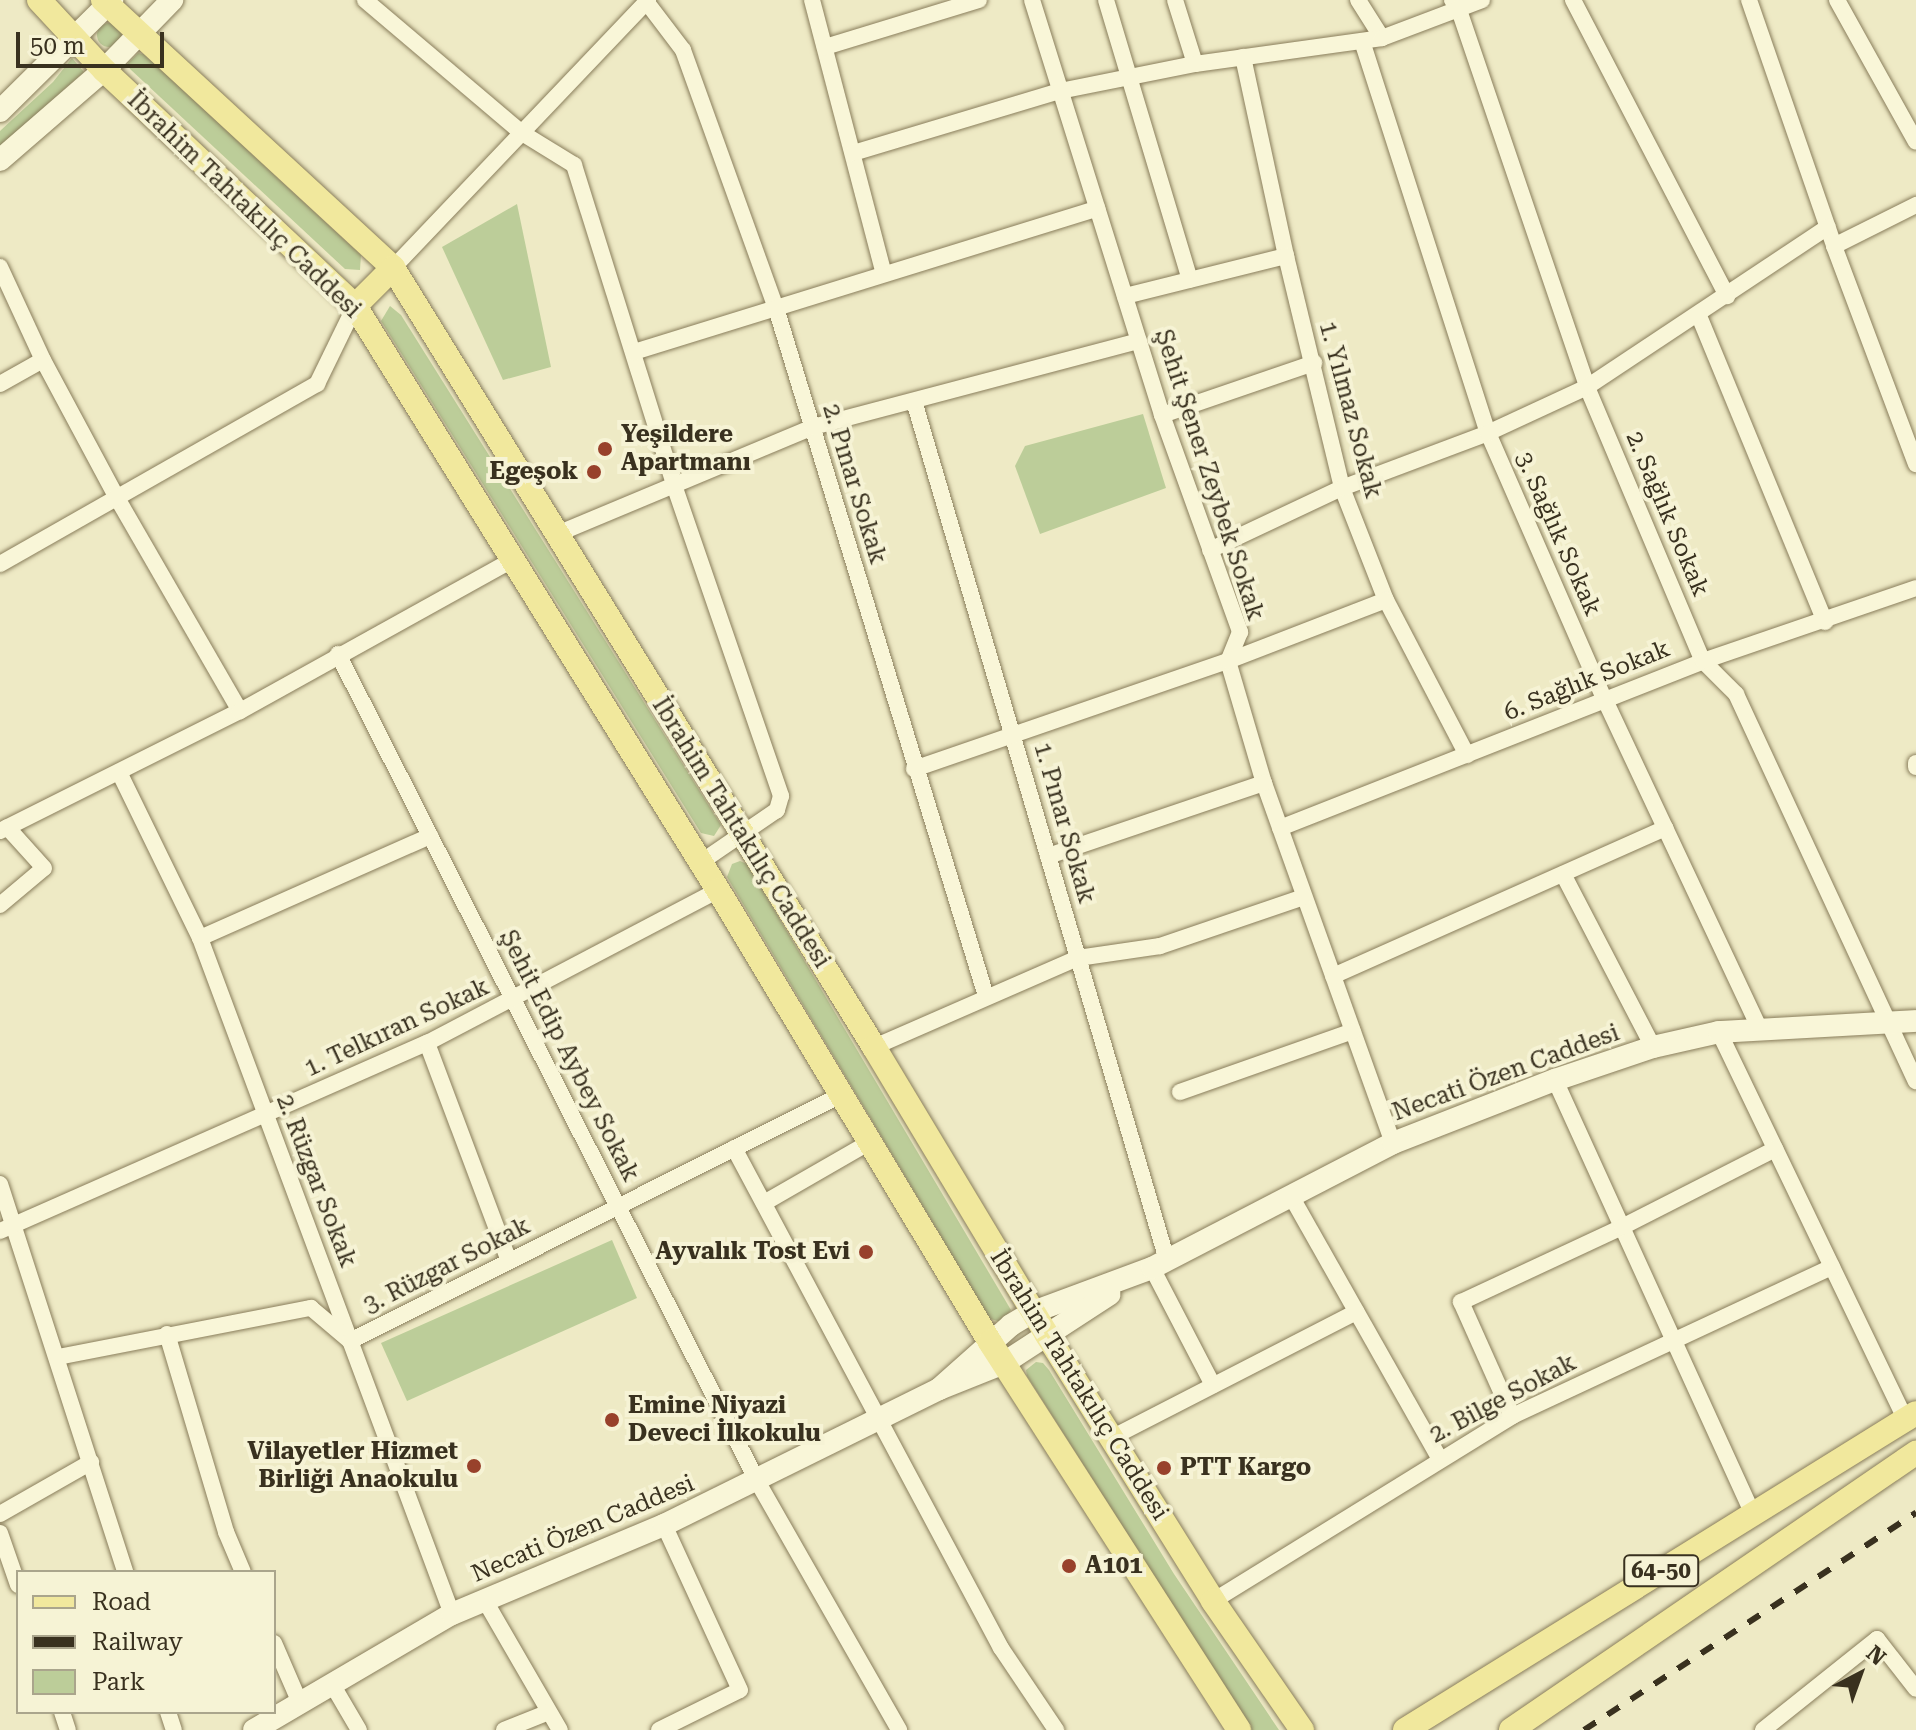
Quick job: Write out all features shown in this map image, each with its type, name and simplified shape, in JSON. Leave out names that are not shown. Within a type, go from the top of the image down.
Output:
[{"type":"main road","name":"İbrahim Tahtakılıç Caddesi","points":[[39,0],[104,70],[355,306],[701,862],[990,1342],[1239,1730]]},
{"type":"main road","name":"İbrahim Tahtakılıç Caddesi","points":[[107,2],[393,268],[740,835],[874,1047],[1111,1438],[1213,1601],[1302,1730]]},
{"type":"main road","points":[[355,306],[393,268]]},
{"type":"main road","name":"64-50","points":[[1405,1730],[1911,1417]]},
{"type":"main road","name":"64-50","points":[[1511,1730],[1916,1453]]},
{"type":"street","points":[[0,160],[104,70],[172,0]]},
{"type":"street","points":[[812,0],[884,274]]},
{"type":"street","points":[[825,47],[979,0]]},
{"type":"street","name":"Şehit Şener Zeybek Sokak","points":[[1032,0],[1162,415],[1240,632],[1228,661]]},
{"type":"street","points":[[1106,0],[1190,280]]},
{"type":"street","points":[[1175,0],[1195,64]]},
{"type":"street","points":[[1358,0],[1382,38]]},
{"type":"street","points":[[853,153],[1060,91],[1195,64],[1382,38],[1456,5],[1482,0]]},
{"type":"street","points":[[1573,0],[1727,296]]},
{"type":"street","points":[[1749,0],[1834,246],[1916,463]]},
{"type":"street","points":[[1837,0],[1916,142]]},
{"type":"street","points":[[393,268],[647,1]]},
{"type":"street","name":"2. Pınar Sokak","points":[[647,1],[683,50],[776,308],[914,769],[986,996]]},
{"type":"street","points":[[0,111],[74,40],[107,2]]},
{"type":"street","points":[[373,3],[522,133],[574,165],[674,485],[781,796],[777,810],[701,862]]},
{"type":"street","name":"2. Sağlık Sokak","points":[[1456,5],[1587,387],[1703,661],[1736,694],[1916,1081]]},
{"type":"street","name":"3. Sağlık Sokak","points":[[1362,41],[1488,433],[1604,698],[1759,1027]]},
{"type":"street","name":"1. Yılmaz Sokak","points":[[1243,57],[1286,256],[1342,488],[1386,600],[1467,755]]},
{"type":"street","points":[[1834,246],[1916,205]]},
{"type":"street","points":[[634,352],[1097,209]]},
{"type":"street","points":[[1210,550],[1342,488],[1488,433],[1587,387],[1699,316],[1828,227]]},
{"type":"street","points":[[1125,296],[1286,256]]},
{"type":"street","points":[[0,267],[43,360],[117,498],[240,711]]},
{"type":"street","points":[[0,564],[317,384],[355,306]]},
{"type":"street","points":[[1699,316],[1825,622]]},
{"type":"street","points":[[557,534],[813,427],[1139,341]]},
{"type":"street","points":[[0,384],[43,360]]},
{"type":"street","points":[[1162,415],[1314,363]]},
{"type":"street","name":"1. Pınar Sokak","points":[[914,401],[1078,958],[1154,1266],[1213,1385]]},
{"type":"street","points":[[0,905],[44,868],[3,829],[240,711],[512,560]]},
{"type":"street","name":"6. Sağlık Sokak","points":[[1280,828],[1604,698],[1916,588]]},
{"type":"street","points":[[914,769],[1228,661],[1386,600]]},
{"type":"street","name":"Şehit Edip Aybey Sokak","points":[[338,654],[756,1479],[899,1730]]},
{"type":"street","points":[[1228,661],[1264,783],[1393,1143]]},
{"type":"street","name":"2. Rüzgar Sokak","points":[[119,772],[200,938],[452,1614]]},
{"type":"street","points":[[1048,856],[1264,783]]},
{"type":"street","points":[[1333,976],[1666,828]]},
{"type":"street","points":[[200,938],[430,836]]},
{"type":"street","points":[[1563,874],[1653,1047]]},
{"type":"street","name":"1. Telkıran Sokak","points":[[7,1228],[427,1043],[718,890]]},
{"type":"street","points":[[874,1047],[1078,958],[1160,946],[1304,897]]},
{"type":"street","name":"Necati Özen Caddesi","points":[[254,1730],[452,1614],[664,1525],[939,1389],[1004,1363],[1154,1266],[1393,1143],[1555,1080],[1653,1047],[1719,1032],[1759,1027],[1916,1021]]},
{"type":"street","points":[[1180,1092],[1353,1031]]},
{"type":"street","points":[[1719,1032],[1832,1267],[1911,1417]]},
{"type":"street","points":[[427,1043],[509,1261]]},
{"type":"street","points":[[1555,1080],[1753,1514]]},
{"type":"street","name":"3. Rüzgar Sokak","points":[[58,1357],[311,1308],[350,1341],[841,1095]]},
{"type":"street","points":[[764,1203],[870,1142]]},
{"type":"street","points":[[734,1148],[1001,1648],[1056,1730]]},
{"type":"street","points":[[1512,1416],[1461,1302],[1622,1227],[1775,1149]]},
{"type":"street","points":[[0,1184],[7,1228],[58,1357],[124,1570]]},
{"type":"street","points":[[1291,1196],[1440,1459]]},
{"type":"street","name":"Necati Özen Caddesi","points":[[939,1389],[990,1342],[1033,1312],[1154,1266]]},
{"type":"street","name":"2. Bilge Sokak","points":[[1213,1601],[1512,1416],[1832,1267]]},
{"type":"street","points":[[1111,1438],[1356,1312]]},
{"type":"street","points":[[167,1334],[226,1532],[242,1570]]},
{"type":"street","points":[[0,1514],[91,1462]]},
{"type":"street","points":[[659,1730],[740,1690],[664,1525]]},
{"type":"street","points":[[0,1533],[16,1579]]},
{"type":"street","points":[[484,1599],[560,1730]]},
{"type":"street","points":[[1763,1730],[1877,1639],[1916,1689]]},
{"type":"street","points":[[276,1648],[300,1703]]},
{"type":"street","points":[[332,1684],[359,1730]]},
{"type":"street","points":[[504,1730],[549,1712]]},
{"type":"green space","points":[[109,23],[120,30],[121,35],[114,46],[109,47],[98,40],[97,35],[104,24]]},
{"type":"green space","points":[[138,53],[144,54],[361,255],[360,270],[345,269],[130,69],[128,63]]},
{"type":"green space","points":[[72,58],[84,72],[0,146],[0,131],[53,82]]},
{"type":"green space","points":[[517,204],[551,367],[503,380],[442,247]]},
{"type":"green space","points":[[390,306],[401,315],[721,825],[714,836],[701,833],[381,321]]},
{"type":"green space","points":[[1143,414],[1166,488],[1040,534],[1015,466],[1025,446]]},
{"type":"green space","points":[[740,861],[747,864],[1011,1310],[1002,1322],[990,1319],[727,877],[732,864]]},
{"type":"green space","points":[[612,1240],[637,1298],[407,1401],[381,1343]]},
{"type":"green space","points":[[1036,1362],[1043,1363],[1049,1370],[1174,1574],[1279,1730],[1252,1730],[1027,1376],[1026,1370]]},
{"type":"railway","points":[[1584,1730],[1916,1513]]},
{"type":"place","name":"Yeşildere Apartmanı","points":[[605,449]]},
{"type":"place","name":"Egeşok","points":[[594,472]]},
{"type":"place","name":"Ayvalık Tost Evi","points":[[866,1252]]},
{"type":"place","name":"Emine Niyazi Deveci İlkokulu","points":[[612,1420]]},
{"type":"place","name":"Vilayetler Hizmet Birliği Anaokulu","points":[[474,1466]]},
{"type":"place","name":"PTT Kargo","points":[[1164,1468]]},
{"type":"place","name":"A101","points":[[1069,1566]]}]
